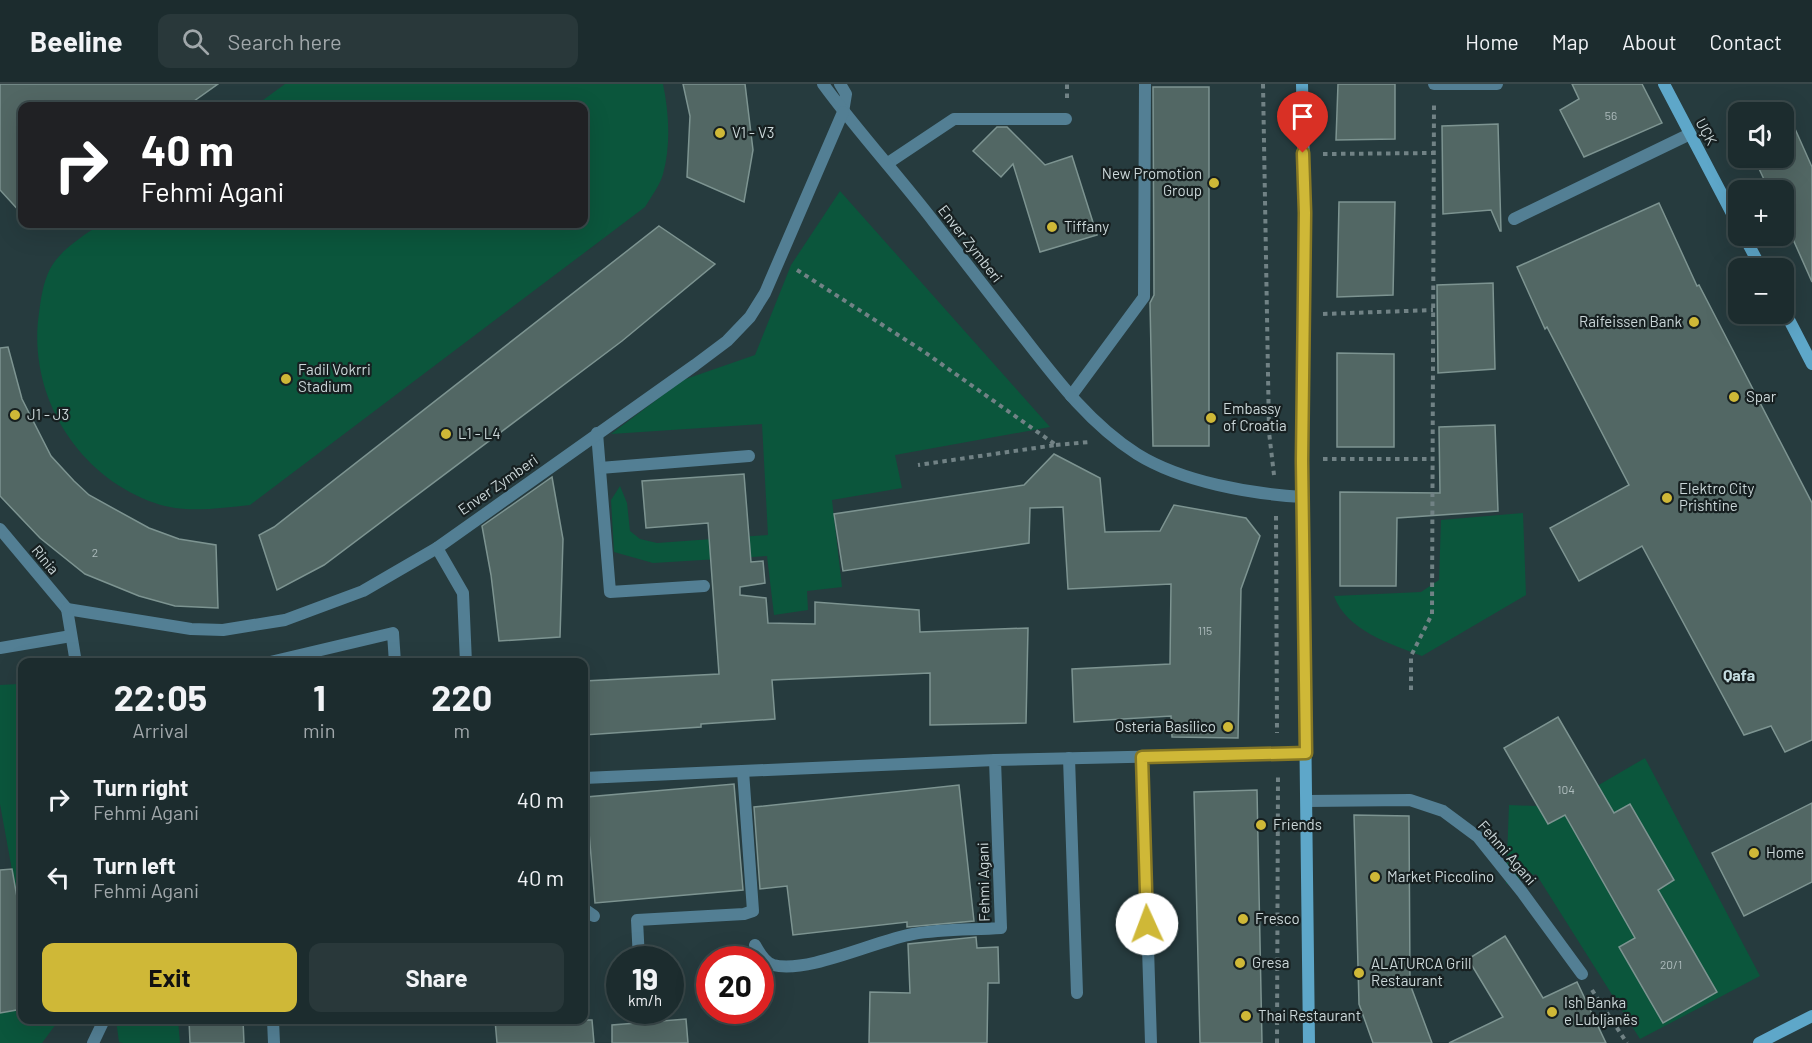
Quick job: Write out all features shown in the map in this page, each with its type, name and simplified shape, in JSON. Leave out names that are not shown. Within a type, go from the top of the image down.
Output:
[{"type":"street","points":[[823,84],[843,112]]},
{"type":"street","name":"Enver Zymberi","points":[[67,609],[191,629],[223,630],[252,627],[285,620],[363,591],[437,548],[727,341],[750,317],[781,260],[843,112],[846,94],[840,84]]},
{"type":"street","points":[[1071,396],[1144,297],[1145,84]]},
{"type":"street","points":[[1302,84],[1305,213],[1302,461],[1309,1043]]},
{"type":"street","points":[[1434,85],[1497,84]]},
{"type":"street","name":"UÇK","points":[[1664,84],[1728,206]]},
{"type":"street","name":"Enver Zymberi","points":[[843,112],[888,163],[1071,396],[1102,427],[1138,454],[1172,470],[1249,492],[1303,497]]},
{"type":"street","points":[[888,163],[954,119],[1066,119]]},
{"type":"street","points":[[1514,219],[1690,134]]},
{"type":"street","points":[[1791,324],[1812,364]]},
{"type":"street","points":[[597,433],[610,592],[704,586]]},
{"type":"street","points":[[600,468],[749,456]]},
{"type":"street","name":"Rinia","points":[[0,529],[67,609]]},
{"type":"street","points":[[437,548],[464,593],[466,658]]},
{"type":"street","points":[[67,609],[75,658]]},
{"type":"street","points":[[287,658],[393,633],[394,658]]},
{"type":"street","points":[[0,648],[71,636]]},
{"type":"street","points":[[588,778],[995,760],[1306,753]]},
{"type":"street","points":[[1142,757],[1151,1043]]},
{"type":"street","points":[[1069,758],[1077,993]]},
{"type":"street","name":"Fehmi Agani","points":[[755,945],[764,960],[773,965],[790,965],[831,958],[914,934],[1001,928],[995,760]]},
{"type":"street","points":[[638,946],[637,920],[744,914],[753,910],[743,771]]},
{"type":"street","name":"Fehmi Agani","points":[[1307,801],[1410,800],[1443,811],[1478,837],[1582,974]]},
{"type":"street","points":[[1759,1043],[1812,1016]]},
{"type":"street","points":[[93,1043],[102,1024]]},
{"type":"street","points":[[273,1024],[274,1043]]},
{"type":"path","points":[[1263,84],[1269,432],[1276,496]]},
{"type":"path","points":[[1411,690],[1411,656],[1432,614],[1434,85]]},
{"type":"path","points":[[1303,153],[1434,153]]},
{"type":"path","points":[[781,260],[923,351],[1056,445],[918,465]]},
{"type":"path","points":[[1321,314],[1433,310]]},
{"type":"path","points":[[1302,461],[1433,459]]},
{"type":"path","points":[[1582,974],[1627,1043]]},
{"type":"green space","name":"Fadil Vokrri Stadium","points":[[285,84],[663,84],[668,129],[666,163],[660,182],[645,207],[250,505],[214,509],[166,506],[127,490],[102,473],[81,452],[63,428],[50,402],[41,373],[37,343],[39,313],[48,274],[66,249],[94,228],[588,228],[588,102],[260,102]]},
{"type":"green space","points":[[840,191],[1050,427],[895,455],[902,488],[832,500],[842,587],[807,591],[808,610],[774,615],[767,556],[653,563],[614,552],[611,500],[620,486],[627,503],[630,531],[640,539],[657,543],[768,535],[762,424],[611,434],[683,380],[755,355],[791,265]]},
{"type":"green space","points":[[1523,513],[1526,595],[1422,656],[1384,641],[1359,627],[1340,608],[1334,596],[1421,592],[1439,580],[1441,520]]},
{"type":"green space","points":[[18,684],[18,903],[0,804],[0,685]]},
{"type":"green space","points":[[1645,758],[1760,976],[1640,1039],[1536,874],[1506,884],[1509,805],[1561,807]]},
{"type":"green space","points":[[18,1010],[18,1024],[56,1024],[42,1043],[0,1043],[0,1013]]},
{"type":"green space","points":[[117,1024],[178,1024],[180,1043],[119,1042]]},
{"type":"building","points":[[0,84],[218,84],[193,102],[18,102],[18,210],[0,190]]},
{"type":"building","name":"V1 - V3","points":[[683,84],[745,84],[753,150],[744,202],[687,177],[690,116]]},
{"type":"building","points":[[1338,84],[1395,84],[1395,139],[1336,140]]},
{"type":"building","points":[[1572,84],[1642,84],[1662,123],[1584,157],[1560,110],[1579,99]]},
{"type":"building","points":[[1153,87],[1209,87],[1209,446],[1153,446],[1150,303],[1154,295]]},
{"type":"building","points":[[1498,124],[1501,231],[1491,210],[1443,214],[1442,126]]},
{"type":"building","points":[[1794,126],[1812,167],[1812,282],[1794,242],[1794,180],[1764,180],[1759,168],[1794,168]]},
{"type":"building","points":[[997,127],[1007,127],[1045,165],[1072,156],[1097,235],[1040,252],[1013,164],[1001,177],[973,151]]},
{"type":"building","points":[[1339,202],[1395,202],[1393,295],[1337,297]]},
{"type":"building","points":[[1659,203],[1697,286],[1699,285],[1812,503],[1812,740],[1785,752],[1771,726],[1744,735],[1642,546],[1579,581],[1550,528],[1629,485],[1547,327],[1545,329],[1517,267]]},
{"type":"building","name":"L1 - L4","points":[[659,226],[715,264],[622,341],[324,565],[277,590],[259,535],[274,527]]},
{"type":"building","points":[[1493,283],[1495,369],[1438,373],[1437,285]]},
{"type":"building","name":"J1 - J3","points":[[8,347],[22,399],[51,456],[74,481],[89,495],[149,528],[179,539],[216,545],[218,608],[175,606],[139,596],[85,574],[40,538],[0,496],[0,348]]},
{"type":"building","points":[[1337,353],[1394,354],[1394,447],[1337,447]]},
{"type":"building","points":[[1495,425],[1498,511],[1397,518],[1396,586],[1340,586],[1340,492],[1440,493],[1439,427]]},
{"type":"building","points":[[1054,454],[1100,478],[1105,532],[1160,531],[1174,505],[1246,518],[1260,536],[1241,589],[1238,738],[1172,737],[1171,716],[1074,722],[1072,669],[1170,664],[1171,584],[1068,589],[1063,507],[1030,508],[1029,543],[843,571],[834,514],[1024,485]]},
{"type":"building","points":[[744,474],[751,562],[763,561],[765,583],[740,587],[740,595],[766,598],[768,623],[815,624],[815,602],[919,610],[920,632],[1028,628],[1026,723],[930,725],[930,673],[772,680],[775,719],[588,735],[588,681],[719,674],[708,523],[646,528],[642,481]]},
{"type":"building","points":[[552,477],[563,539],[560,637],[499,641],[482,526]]},
{"type":"building","points":[[1558,717],[1614,813],[1630,804],[1674,880],[1658,890],[1717,992],[1663,1023],[1619,947],[1635,938],[1565,815],[1548,824],[1504,748]]},
{"type":"building","points":[[734,784],[743,890],[595,903],[588,797]]},
{"type":"building","points":[[959,785],[974,921],[907,927],[907,922],[793,935],[787,886],[760,889],[754,807]]},
{"type":"building","points":[[1257,790],[1262,1043],[1200,1043],[1194,792]]},
{"type":"building","points":[[1812,803],[1812,882],[1744,916],[1712,853]]},
{"type":"building","points":[[1354,815],[1409,816],[1410,984],[1432,1043],[1373,1043],[1359,1004]]},
{"type":"building","points":[[12,869],[18,903],[18,1010],[0,1013],[0,870]]},
{"type":"building","name":"Ish Banka e Lubljanës","points":[[1505,936],[1543,998],[1577,982],[1606,1043],[1449,1043],[1503,1017],[1468,959]]},
{"type":"building","points":[[976,937],[977,948],[998,947],[999,983],[988,983],[987,1043],[869,1043],[870,992],[910,993],[908,944]]},
{"type":"building","points":[[686,1019],[688,1043],[612,1043],[612,1025],[684,1024]]},
{"type":"building","points":[[588,1020],[592,1020],[594,1043],[497,1043],[495,1024],[588,1024]]},
{"type":"building","points":[[189,1024],[243,1024],[244,1043],[190,1043]]},
{"type":"place","name":"V1 - V3","points":[[720,133]]},
{"type":"place","name":"New Promotion Group","points":[[1214,183]]},
{"type":"place","name":"Tiffany","points":[[1052,227]]},
{"type":"place","name":"Raifeissen Bank","points":[[1694,322]]},
{"type":"place","name":"Fadil Vokrri Stadium","points":[[286,379]]},
{"type":"place","name":"Spar","points":[[1734,397]]},
{"type":"place","name":"J1 - J3","points":[[15,415]]},
{"type":"place","name":"Embassy of Croatia","points":[[1211,418]]},
{"type":"place","name":"L1 - L4","points":[[446,434]]},
{"type":"place","name":"Elektro City Prishtine","points":[[1667,498]]},
{"type":"place","name":"Osteria Basilico","points":[[1228,727]]},
{"type":"place","name":"Friends","points":[[1261,825]]},
{"type":"place","name":"Home","points":[[1754,853]]},
{"type":"place","name":"Market Piccolino","points":[[1375,877]]},
{"type":"place","name":"Fresco","points":[[1243,919]]},
{"type":"place","name":"Gresa","points":[[1240,963]]},
{"type":"place","name":"ALATURCA Grill Restaurant","points":[[1359,973]]},
{"type":"place","name":"Ish Banka e Lubljanës","points":[[1552,1012]]},
{"type":"place","name":"Thai Restaurant","points":[[1246,1016]]},
{"type":"district","name":"Qafa","points":[[1739,675]]},
{"type":"route","points":[[1147,924],[1142,757],[1306,753],[1302,461],[1305,213],[1303,153]]}]
